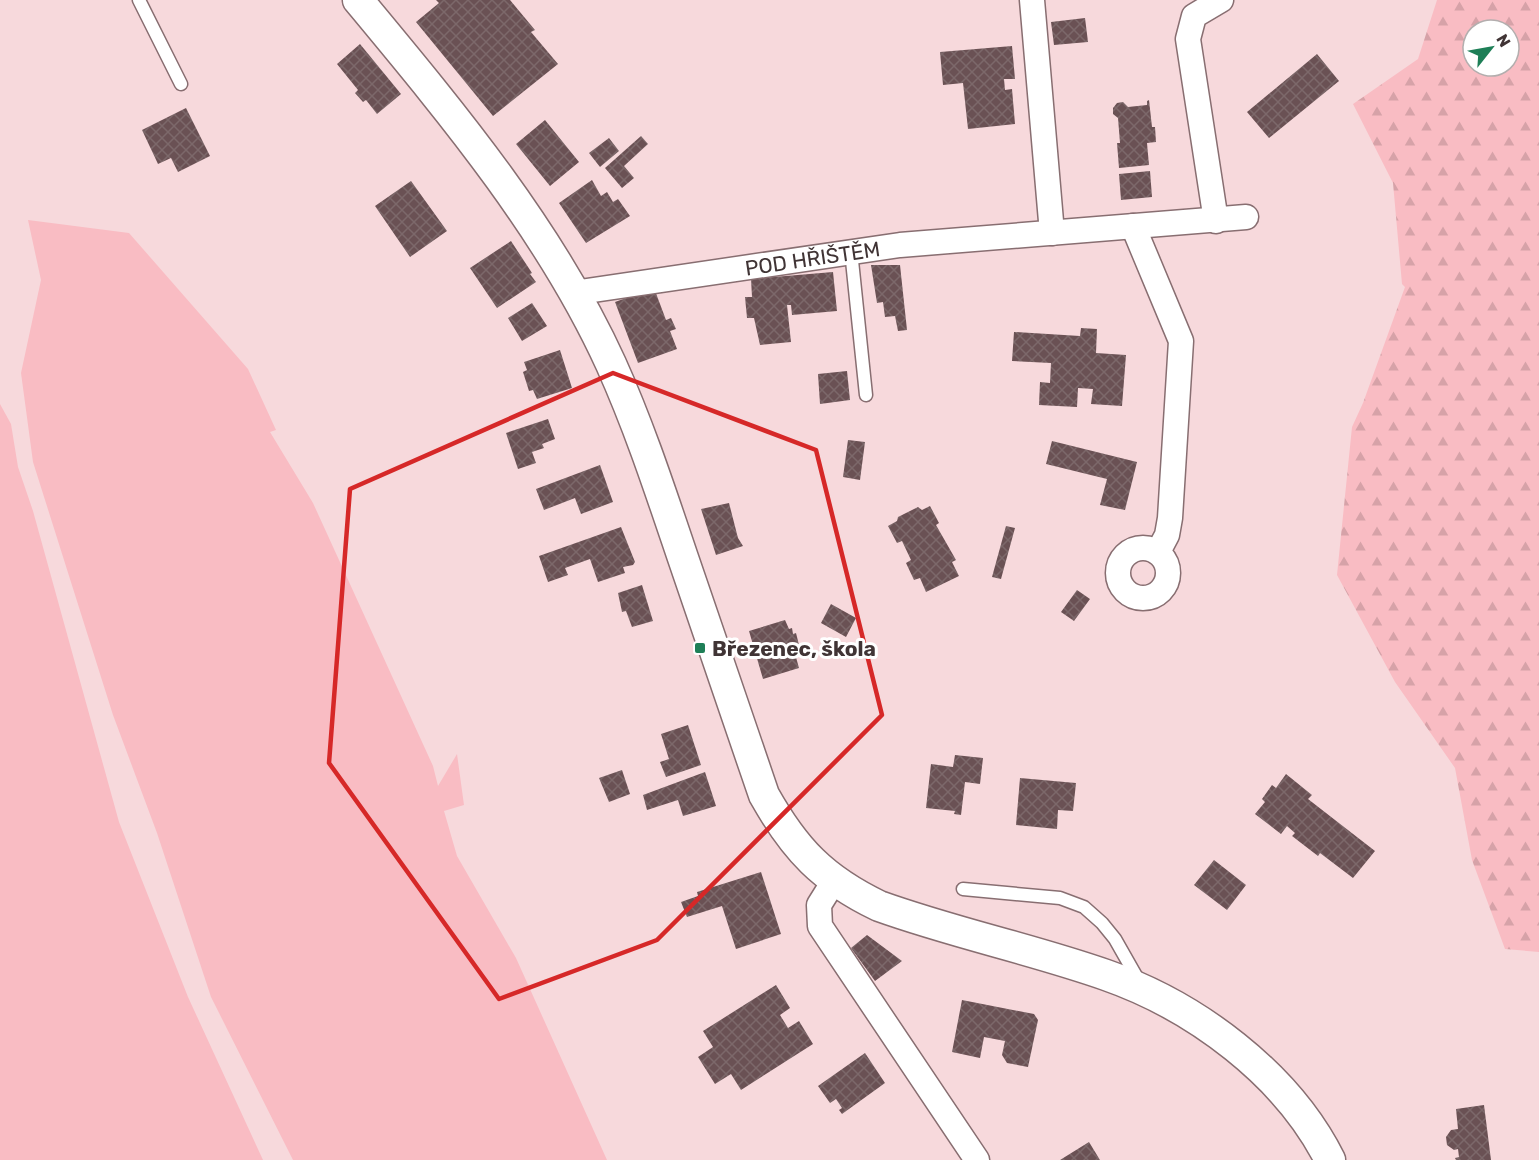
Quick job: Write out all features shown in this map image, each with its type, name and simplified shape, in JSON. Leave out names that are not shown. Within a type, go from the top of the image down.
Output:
[{"type":"street","points":[[358,0],[486,158],[535,228],[573,292],[610,362],[641,434],[764,795],[794,842],[812,863],[856,895],[904,915],[1107,975],[1183,1012],[1218,1035],[1267,1075],[1309,1125],[1330,1160]]},
{"type":"street","points":[[1032,0],[1052,233]]},
{"type":"street","points":[[1216,221],[1188,39],[1194,16],[1221,0]]},
{"type":"street","name":"POD HŘIŠTĚM","points":[[573,292],[900,245],[1246,217]]},
{"type":"street","points":[[1133,226],[1181,341],[1170,518],[1167,534],[1158,552]]},
{"type":"street","points":[[834,881],[819,905],[820,926],[976,1160]]},
{"type":"lane","points":[[139,0],[181,84]]},
{"type":"lane","points":[[851,252],[866,395]]},
{"type":"lane","points":[[963,889],[1060,898],[1084,907],[1115,939],[1146,992]]},
{"type":"highlighted area","points":[[613,373],[816,450],[882,715],[657,940],[499,999],[329,763],[350,489]]},
{"type":"green space","points":[[1437,0],[1539,0],[1539,952],[1505,949],[1472,860],[1455,768],[1395,682],[1337,575],[1352,427],[1405,287],[1402,284],[1393,183],[1353,104],[1418,59]]},
{"type":"green space","points":[[28,220],[129,233],[248,369],[276,430],[270,432],[313,503],[433,766],[438,786],[457,754],[464,805],[444,811],[457,856],[516,958],[607,1160],[293,1160],[211,997],[157,833],[113,715],[33,462],[21,373],[41,280]]},
{"type":"green space","points":[[0,404],[11,424],[18,467],[33,511],[119,822],[188,997],[263,1160],[0,1160]]},
{"type":"building","points":[[436,0],[510,0],[535,30],[531,32],[558,64],[493,116],[416,22],[439,3]]},
{"type":"building","points":[[1085,18],[1088,42],[1054,45],[1051,22]]},
{"type":"building","points":[[360,44],[401,94],[377,114],[366,100],[363,102],[355,93],[358,90],[337,64]]},
{"type":"building","points":[[1012,46],[1015,79],[1004,79],[1005,90],[1012,89],[1015,124],[968,129],[963,83],[943,85],[940,52]]},
{"type":"building","points":[[1317,54],[1339,81],[1269,138],[1247,112]]},
{"type":"building","points":[[1149,100],[1156,142],[1147,143],[1149,165],[1119,168],[1118,118],[1113,114],[1113,108],[1117,103],[1123,102],[1128,107],[1147,105]]},
{"type":"building","points":[[186,108],[210,156],[178,172],[171,158],[158,164],[142,130]]},
{"type":"building","points":[[545,120],[579,162],[550,186],[516,144]]},
{"type":"building","points":[[641,136],[648,144],[624,166],[634,178],[622,188],[605,168]]},
{"type":"building","points":[[609,138],[619,151],[600,167],[589,153]]},
{"type":"building","points":[[1150,171],[1152,197],[1121,200],[1119,174]]},
{"type":"building","points":[[592,180],[601,196],[607,192],[613,202],[618,199],[630,216],[586,243],[559,203]]},
{"type":"building","points":[[411,181],[447,231],[410,257],[375,206]]},
{"type":"building","points":[[511,241],[536,282],[497,308],[470,268]]},
{"type":"building","points":[[871,265],[900,265],[907,330],[898,331],[895,316],[885,317],[883,302],[877,303]]},
{"type":"building","points":[[833,272],[837,311],[792,315],[791,305],[787,305],[791,342],[760,345],[754,318],[747,318],[745,297],[752,297],[751,279]]},
{"type":"building","points":[[654,288],[666,320],[671,318],[676,329],[670,331],[677,349],[638,363],[615,302]]},
{"type":"building","points":[[532,303],[547,326],[522,341],[508,318]]},
{"type":"building","points":[[1081,328],[1097,329],[1096,353],[1126,355],[1122,406],[1091,404],[1093,389],[1078,388],[1077,407],[1039,405],[1040,382],[1050,383],[1051,363],[1012,361],[1014,332],[1080,336]]},
{"type":"building","points":[[560,350],[572,388],[537,399],[533,390],[529,391],[523,372],[527,370],[524,362]]},
{"type":"building","points":[[847,371],[850,400],[820,404],[818,374]]},
{"type":"building","points":[[548,419],[555,439],[542,444],[544,448],[532,452],[536,463],[518,469],[506,433]]},
{"type":"building","points":[[848,440],[865,442],[860,480],[843,477]]},
{"type":"building","points":[[1052,441],[1137,462],[1125,510],[1100,505],[1107,479],[1046,464]]},
{"type":"building","points":[[600,465],[613,502],[581,514],[575,498],[544,510],[536,489]]},
{"type":"building","points":[[729,503],[738,538],[743,546],[716,555],[701,509]]},
{"type":"building","points":[[930,506],[939,523],[936,525],[956,560],[952,562],[959,576],[926,592],[920,578],[914,580],[906,563],[911,560],[902,541],[897,543],[888,526],[897,521],[898,517],[918,507],[922,510]]},
{"type":"building","points":[[1006,526],[1015,528],[1001,579],[992,577]]},
{"type":"building","points":[[621,527],[635,562],[633,565],[623,567],[625,573],[598,582],[590,559],[565,568],[568,575],[548,582],[539,556]]},
{"type":"building","points":[[642,585],[653,621],[632,627],[626,611],[622,612],[618,593]]},
{"type":"building","points":[[1077,590],[1090,599],[1074,621],[1061,612]]},
{"type":"building","points":[[831,604],[856,618],[846,637],[821,623]]},
{"type":"building","points":[[785,620],[789,629],[792,628],[793,634],[796,633],[800,649],[794,650],[799,668],[763,679],[749,631]]},
{"type":"building","points":[[688,725],[701,765],[666,777],[660,762],[669,759],[661,734]]},
{"type":"building","points":[[955,755],[983,758],[980,784],[965,782],[961,815],[954,814],[955,811],[926,808],[931,764],[953,767]]},
{"type":"building","points":[[622,770],[630,794],[609,802],[599,778]]},
{"type":"building","points":[[705,772],[716,806],[683,816],[678,800],[647,810],[643,795]]},
{"type":"building","points":[[1286,774],[1312,795],[1308,799],[1375,851],[1353,878],[1320,853],[1318,856],[1292,836],[1295,833],[1287,826],[1281,834],[1255,814],[1265,802],[1262,799],[1272,785],[1276,788]]},
{"type":"building","points":[[1020,778],[1076,783],[1073,811],[1058,810],[1057,829],[1016,825]]},
{"type":"building","points":[[1214,860],[1246,885],[1227,910],[1194,885]]},
{"type":"building","points":[[761,872],[781,934],[736,949],[722,906],[687,917],[681,902],[698,896],[697,892]]},
{"type":"building","points":[[867,935],[902,961],[875,981],[851,948]]},
{"type":"building","points":[[776,985],[790,1008],[780,1015],[788,1028],[799,1021],[813,1044],[741,1090],[731,1074],[715,1084],[698,1057],[713,1047],[703,1031]]},
{"type":"building","points":[[962,1000],[1034,1014],[1038,1020],[1028,1067],[1007,1063],[1002,1055],[1005,1041],[984,1037],[980,1058],[952,1052]]},
{"type":"building","points":[[865,1053],[885,1083],[842,1114],[839,1110],[842,1108],[836,1099],[830,1103],[818,1086]]},
{"type":"building","points":[[1484,1105],[1491,1160],[1456,1160],[1455,1158],[1459,1157],[1458,1149],[1454,1150],[1447,1145],[1446,1137],[1451,1130],[1458,1129],[1456,1109]]},
{"type":"building","points":[[1089,1142],[1100,1160],[1060,1160]]},
{"type":"place","name":"Březenec, škola","points":[[700,648]]}]
